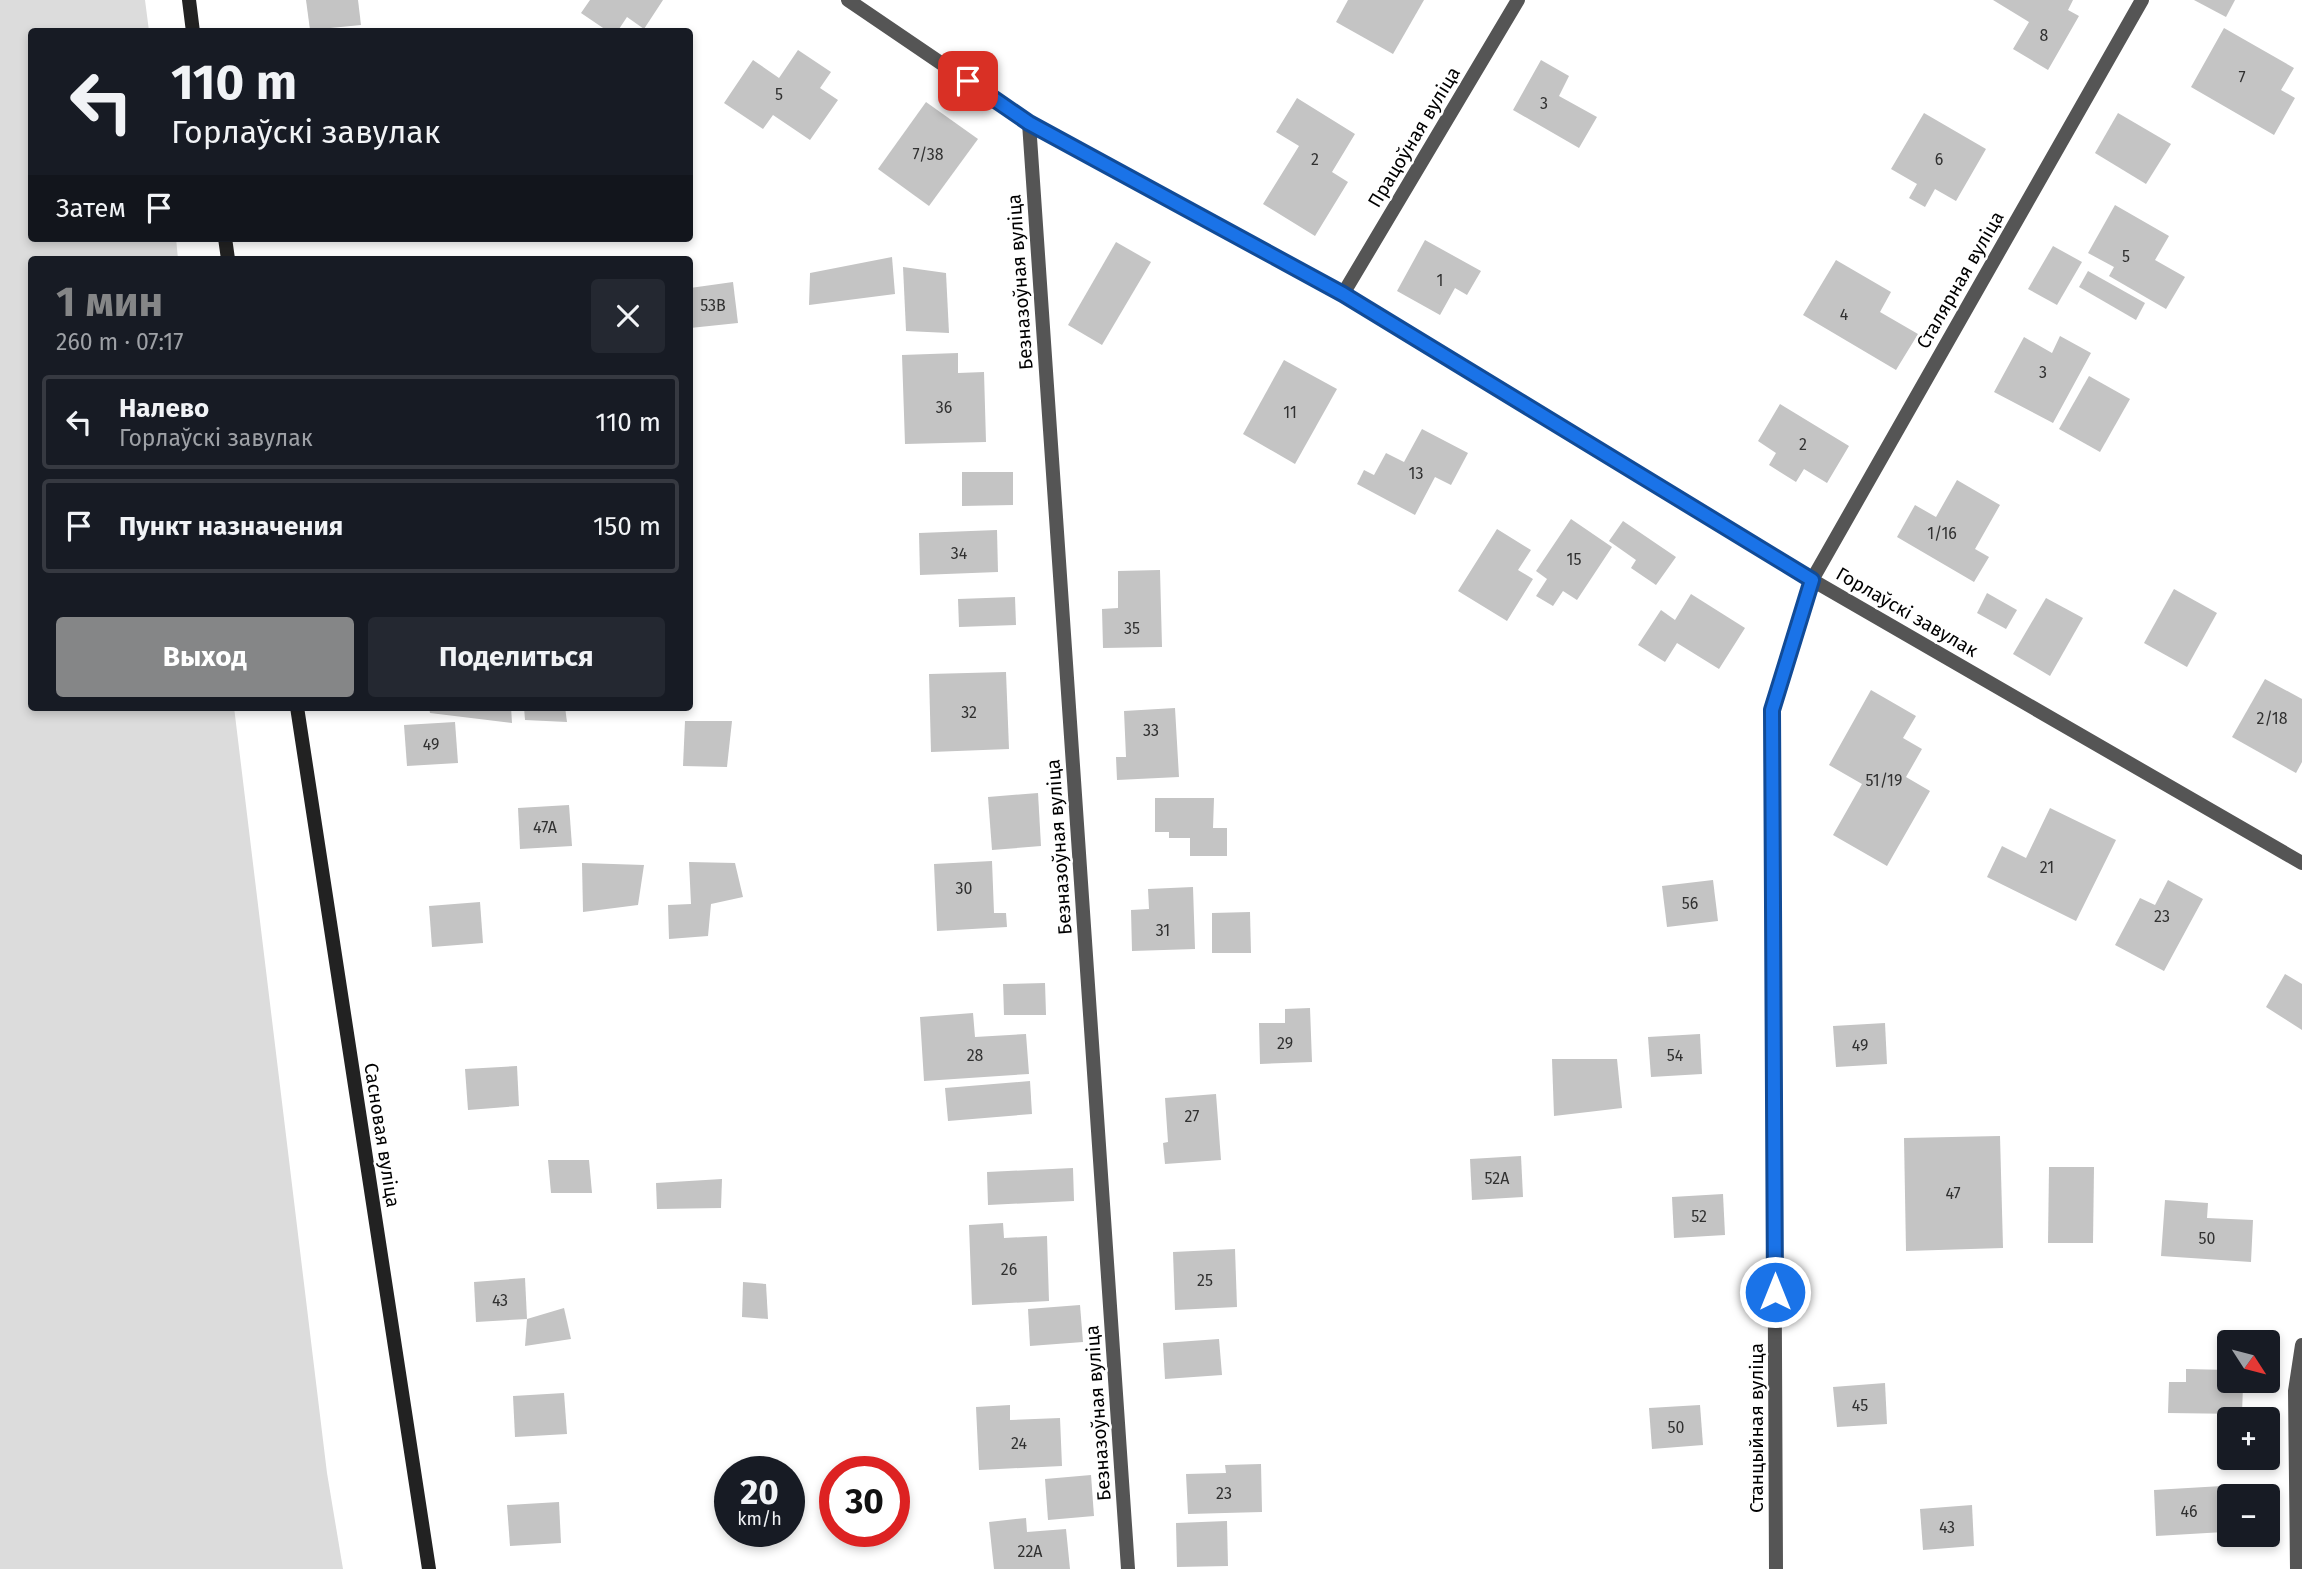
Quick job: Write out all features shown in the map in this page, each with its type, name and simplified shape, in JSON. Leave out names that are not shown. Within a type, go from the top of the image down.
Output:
[{"type":"main road","points":[[188,0],[192,28]]},
{"type":"main road","name":"Сасновая вуліца","points":[[298,711],[429,1569]]},
{"type":"street","name":"Горлаўскі завулак","points":[[848,0],[870,6],[1029,123],[1343,294],[1812,580],[2302,863]]},
{"type":"street","name":"Працоўная вуліца","points":[[1343,294],[1518,0]]},
{"type":"street","name":"Сталярная вуліца","points":[[1812,580],[2141,0]]},
{"type":"street","name":"Безназоўная вуліца","points":[[1029,123],[1128,1569]]},
{"type":"street","name":"Станцыйная вуліца","points":[[1776,1569],[1772,710],[1812,580]]},
{"type":"street","points":[[2297,1569],[2295,1391],[2302,1345]]},
{"type":"shaded area","points":[[0,0],[145,0],[149,28],[28,28],[28,242],[176,242],[178,256],[28,256],[28,711],[234,711],[327,1473],[343,1569],[0,1569]]},
{"type":"building","points":[[306,0],[358,0],[361,25],[310,28]]},
{"type":"building","points":[[590,0],[663,0],[645,28],[627,17],[620,28],[603,28],[581,13]]},
{"type":"building","points":[[1348,0],[1424,0],[1393,54],[1336,22]]},
{"type":"building","points":[[1993,0],[2073,0],[2068,10],[2079,16],[2048,70],[2013,49],[2029,22]]},
{"type":"building","points":[[2194,0],[2235,0],[2226,17]]},
{"type":"building","points":[[2224,28],[2294,68],[2281,90],[2295,98],[2274,135],[2191,87]]},
{"type":"building","points":[[798,50],[831,72],[820,88],[838,100],[810,140],[773,115],[763,129],[724,103],[753,60],[779,78]]},
{"type":"building","points":[[1541,60],[1569,76],[1559,96],[1597,117],[1579,148],[1513,110]]},
{"type":"building","points":[[1297,98],[1355,134],[1332,172],[1348,182],[1315,236],[1263,204],[1299,146],[1276,132]]},
{"type":"building","points":[[926,102],[978,139],[929,206],[878,169]]},
{"type":"building","points":[[1924,113],[1986,149],[1956,201],[1935,189],[1925,207],[1909,198],[1917,184],[1891,169]]},
{"type":"building","points":[[2118,113],[2171,144],[2146,184],[2095,153]]},
{"type":"building","points":[[2115,205],[2169,236],[2155,260],[2185,277],[2166,309],[2109,276],[2114,267],[2088,253]]},
{"type":"building","points":[[1425,240],[1481,271],[1467,295],[1455,288],[1440,315],[1397,291]]},
{"type":"building","points":[[1116,242],[1151,262],[1102,345],[1068,325]]},
{"type":"building","points":[[2053,246],[2082,262],[2057,305],[2028,289]]},
{"type":"building","points":[[892,257],[895,294],[809,305],[810,273]]},
{"type":"building","points":[[1836,260],[1891,292],[1880,312],[1918,334],[1896,370],[1803,315]]},
{"type":"building","points":[[903,267],[946,273],[949,333],[906,331]]},
{"type":"building","points":[[2088,271],[2145,303],[2136,320],[2079,287]]},
{"type":"building","points":[[733,282],[738,323],[693,328],[693,288]]},
{"type":"building","points":[[2060,336],[2091,353],[2053,423],[1994,392],[2024,337],[2052,353]]},
{"type":"building","points":[[958,353],[958,373],[984,372],[986,442],[905,444],[902,355]]},
{"type":"building","points":[[1284,360],[1337,389],[1295,464],[1243,434]]},
{"type":"building","points":[[2089,376],[2130,399],[2100,452],[2059,429]]},
{"type":"building","points":[[1780,404],[1849,446],[1827,483],[1804,469],[1796,482],[1769,465],[1776,453],[1758,441]]},
{"type":"building","points":[[1422,429],[1468,453],[1451,485],[1435,477],[1415,515],[1357,484],[1364,470],[1374,475],[1386,453],[1404,462]]},
{"type":"building","points":[[962,472],[1013,472],[1013,505],[962,506]]},
{"type":"building","points":[[1957,480],[2000,505],[1975,549],[1989,557],[1974,582],[1897,537],[1915,505],[1936,517]]},
{"type":"building","points":[[1571,519],[1612,547],[1577,600],[1563,591],[1553,606],[1536,596],[1547,579],[1536,571]]},
{"type":"building","points":[[1623,521],[1676,557],[1656,585],[1631,568],[1636,560],[1609,541]]},
{"type":"building","points":[[1497,529],[1531,550],[1518,570],[1533,579],[1507,621],[1458,591]]},
{"type":"building","points":[[997,530],[998,572],[920,575],[919,533]]},
{"type":"building","points":[[1160,570],[1162,647],[1103,648],[1102,609],[1118,608],[1118,571]]},
{"type":"building","points":[[2174,589],[2217,613],[2187,667],[2144,643]]},
{"type":"building","points":[[1987,593],[2017,610],[2006,629],[1977,613]]},
{"type":"building","points":[[1691,594],[1745,628],[1719,669],[1677,643],[1665,662],[1638,645],[1661,610],[1675,620]]},
{"type":"building","points":[[1015,597],[1016,625],[959,627],[958,599]]},
{"type":"building","points":[[2046,598],[2083,618],[2050,676],[2013,654]]},
{"type":"building","points":[[1006,672],[1009,749],[931,752],[929,674]]},
{"type":"building","points":[[2265,679],[2302,699],[2302,762],[2296,773],[2232,737]]},
{"type":"building","points":[[1871,690],[1916,716],[1903,738],[1922,749],[1906,777],[1930,791],[1887,866],[1833,835],[1862,784],[1829,765]]},
{"type":"building","points":[[1175,708],[1179,777],[1117,780],[1116,757],[1126,757],[1124,711]]},
{"type":"building","points":[[511,711],[512,723],[430,713]]},
{"type":"building","points":[[524,711],[566,711],[567,722],[525,720]]},
{"type":"building","points":[[685,721],[732,721],[727,767],[683,766]]},
{"type":"building","points":[[455,722],[458,763],[407,766],[404,725]]},
{"type":"building","points":[[1038,793],[1041,846],[992,850],[988,797]]},
{"type":"building","points":[[1155,798],[1214,798],[1213,828],[1227,828],[1227,856],[1190,856],[1190,838],[1169,838],[1169,832],[1155,832]]},
{"type":"building","points":[[569,805],[572,846],[520,849],[518,808]]},
{"type":"building","points":[[2050,808],[2116,840],[2076,921],[1987,877],[2002,846],[2026,858]]},
{"type":"building","points":[[992,861],[994,913],[1006,913],[1007,927],[937,931],[934,864]]},
{"type":"building","points":[[689,862],[735,863],[743,897],[711,904],[708,936],[669,939],[668,905],[691,904]]},
{"type":"building","points":[[582,863],[644,865],[638,905],[583,912]]},
{"type":"building","points":[[1713,880],[1718,921],[1667,927],[1662,886]]},
{"type":"building","points":[[2168,880],[2203,899],[2164,971],[2115,945],[2140,898],[2155,905]]},
{"type":"building","points":[[1193,887],[1195,949],[1132,951],[1131,910],[1149,909],[1148,889]]},
{"type":"building","points":[[480,902],[483,943],[432,947],[429,906]]},
{"type":"building","points":[[1250,912],[1251,953],[1212,953],[1212,913]]},
{"type":"building","points":[[2285,974],[2302,984],[2302,1030],[2266,1007]]},
{"type":"building","points":[[1045,983],[1046,1015],[1004,1015],[1003,984]]},
{"type":"building","points":[[1310,1008],[1312,1062],[1260,1064],[1259,1023],[1285,1023],[1285,1009]]},
{"type":"building","points":[[973,1013],[975,1037],[1026,1034],[1029,1074],[924,1081],[920,1017]]},
{"type":"building","points":[[1885,1023],[1887,1064],[1836,1067],[1833,1026]]},
{"type":"building","points":[[1700,1034],[1702,1074],[1651,1077],[1648,1037]]},
{"type":"building","points":[[1552,1059],[1617,1059],[1622,1108],[1554,1116]]},
{"type":"building","points":[[517,1066],[519,1106],[468,1110],[465,1069]]},
{"type":"building","points":[[1030,1081],[1032,1114],[948,1121],[945,1088]]},
{"type":"building","points":[[1216,1094],[1221,1160],[1165,1164],[1163,1143],[1168,1142],[1165,1098]]},
{"type":"building","points":[[2000,1136],[2003,1248],[1906,1251],[1904,1138]]},
{"type":"building","points":[[1521,1156],[1523,1197],[1472,1200],[1470,1159]]},
{"type":"building","points":[[548,1160],[589,1160],[592,1193],[551,1193]]},
{"type":"building","points":[[2049,1167],[2094,1167],[2093,1243],[2048,1243]]},
{"type":"building","points":[[1073,1168],[1074,1201],[988,1205],[987,1172]]},
{"type":"building","points":[[722,1179],[721,1208],[657,1209],[656,1183]]},
{"type":"building","points":[[1723,1194],[1725,1235],[1674,1238],[1672,1197]]},
{"type":"building","points":[[2165,1200],[2208,1203],[2207,1218],[2253,1220],[2251,1262],[2161,1256]]},
{"type":"building","points":[[1003,1223],[1004,1238],[1047,1236],[1049,1301],[972,1305],[969,1225]]},
{"type":"building","points":[[1235,1249],[1237,1307],[1175,1310],[1173,1252]]},
{"type":"building","points":[[525,1278],[527,1319],[476,1322],[474,1282]]},
{"type":"building","points":[[743,1282],[766,1284],[768,1319],[742,1317]]},
{"type":"building","points":[[1080,1305],[1083,1342],[1030,1346],[1028,1309]]},
{"type":"building","points":[[564,1308],[571,1339],[525,1346],[527,1319]]},
{"type":"building","points":[[1219,1339],[1222,1375],[1165,1379],[1163,1343]]},
{"type":"building","points":[[2186,1369],[2217,1370],[2217,1393],[2243,1393],[2242,1407],[2217,1407],[2217,1414],[2168,1413],[2169,1382],[2186,1382]]},
{"type":"building","points":[[1885,1383],[1887,1424],[1837,1427],[1833,1387]]},
{"type":"building","points":[[564,1393],[567,1434],[515,1437],[513,1396]]},
{"type":"building","points":[[1010,1405],[1010,1420],[1060,1418],[1062,1466],[979,1470],[976,1407]]},
{"type":"building","points":[[1700,1405],[1703,1445],[1652,1449],[1649,1408]]},
{"type":"building","points":[[1261,1464],[1262,1512],[1188,1514],[1186,1474],[1226,1473],[1225,1465]]},
{"type":"building","points":[[1091,1475],[1094,1516],[1048,1520],[1045,1479]]},
{"type":"building","points":[[2217,1486],[2217,1532],[2156,1536],[2154,1490]]},
{"type":"building","points":[[559,1502],[561,1543],[510,1546],[507,1505]]},
{"type":"building","points":[[1972,1505],[1974,1546],[1923,1550],[1920,1509]]},
{"type":"building","points":[[1026,1518],[1027,1532],[1066,1529],[1070,1569],[994,1569],[989,1522]]},
{"type":"building","points":[[1227,1521],[1228,1566],[1177,1567],[1176,1523]]},
{"type":"route","points":[[968,81],[1029,123],[1343,294],[1812,580],[1772,710],[1775,1292]]}]
